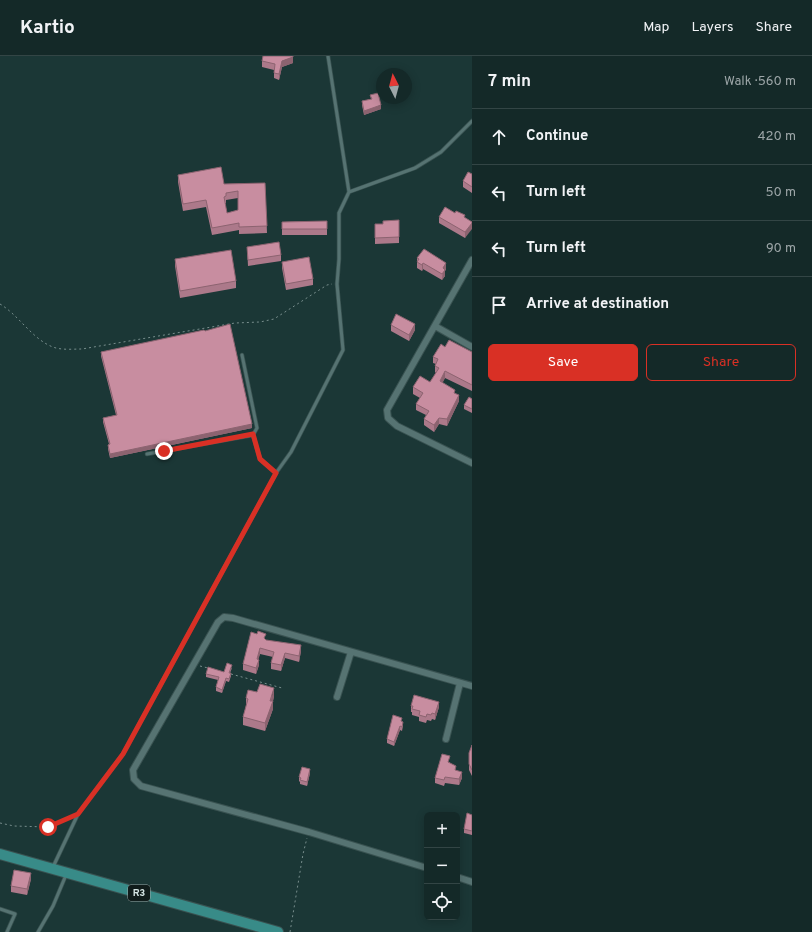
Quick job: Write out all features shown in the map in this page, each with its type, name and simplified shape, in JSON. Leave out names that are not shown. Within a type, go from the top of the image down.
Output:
[{"type":"highway","name":"R3","points":[[0,854],[278,932]]},
{"type":"street","points":[[472,260],[387,410],[388,418],[397,426],[472,463]]},
{"type":"street","points":[[435,326],[472,347]]},
{"type":"street","points":[[424,867],[309,832],[140,786],[134,779],[133,770],[218,622],[224,617],[233,618],[460,684],[472,686]]},
{"type":"street","points":[[337,697],[351,652]]},
{"type":"street","points":[[446,739],[460,684]]},
{"type":"street","points":[[460,878],[472,882]]},
{"type":"lane","points":[[52,869],[78,814],[123,754],[276,473],[291,452],[343,350],[336,284],[339,259],[339,213],[349,192],[328,56]]},
{"type":"lane","points":[[349,192],[415,168],[441,152],[472,121]]},
{"type":"lane","points":[[147,454],[253,434],[257,428],[242,355]]},
{"type":"lane","points":[[253,434],[260,459],[276,473]]},
{"type":"lane","points":[[38,932],[53,906],[67,873]]},
{"type":"lane","points":[[0,909],[15,914],[7,932]]},
{"type":"path","points":[[0,304],[27,326],[40,341],[57,349],[82,349],[236,323],[260,322],[274,319],[327,285],[336,284]]},
{"type":"path","points":[[194,664],[208,668]]},
{"type":"path","points":[[230,674],[282,688]]},
{"type":"path","points":[[0,823],[14,826],[48,827],[78,814]]},
{"type":"path","points":[[290,932],[302,854],[309,832]]},
{"type":"building","points":[[263,56],[293,57],[282,61],[279,74],[274,73],[275,64],[262,61]]},
{"type":"building","points":[[376,94],[376,104],[381,105],[364,111],[362,101],[372,99],[370,95]]},
{"type":"building","points":[[221,167],[224,184],[265,183],[267,226],[239,227],[239,223],[212,228],[206,200],[183,204],[178,175]],"holes":[[[238,191],[238,210],[227,213],[224,197],[226,196],[226,193]]]},
{"type":"building","points":[[468,172],[472,174],[472,187],[463,181]]},
{"type":"building","points":[[445,207],[455,213],[456,211],[465,215],[464,217],[472,222],[465,232],[439,217]]},
{"type":"building","points":[[399,220],[399,237],[375,238],[375,224],[383,224],[383,221]]},
{"type":"building","points":[[327,221],[327,229],[282,229],[282,222]]},
{"type":"building","points":[[279,242],[281,255],[248,260],[247,247]]},
{"type":"building","points":[[424,249],[446,263],[443,268],[445,270],[442,274],[423,263],[422,265],[417,262],[419,259],[417,258]]},
{"type":"building","points":[[231,250],[236,281],[180,291],[175,259]]},
{"type":"building","points":[[309,257],[313,279],[286,284],[282,262]]},
{"type":"building","points":[[396,314],[415,324],[409,335],[391,325]]},
{"type":"building","points":[[230,324],[252,424],[110,454],[108,445],[110,444],[103,418],[117,415],[101,352],[205,331]]},
{"type":"building","points":[[449,340],[472,352],[472,385],[445,371],[440,381],[455,390],[454,393],[459,395],[447,419],[439,418],[434,425],[424,419],[429,411],[416,404],[423,393],[413,387],[420,376],[430,382],[439,368],[435,366],[438,359],[433,357],[441,344],[445,347]]},
{"type":"building","points":[[469,397],[472,399],[472,409],[464,405]]},
{"type":"building","points":[[258,631],[266,634],[264,638],[266,640],[301,645],[299,656],[285,653],[281,665],[271,663],[274,652],[260,648],[257,659],[259,660],[256,668],[243,664],[251,632],[257,634]]},
{"type":"building","points":[[227,663],[232,665],[229,673],[231,673],[229,679],[226,678],[222,690],[216,687],[219,677],[206,674],[208,667],[224,672]]},
{"type":"building","points":[[260,684],[274,688],[270,701],[273,701],[265,723],[243,717],[248,699],[246,698],[248,690],[257,692]]},
{"type":"building","points":[[414,695],[439,702],[435,714],[427,714],[426,717],[419,715],[420,711],[412,709],[413,706],[411,706]]},
{"type":"building","points":[[393,715],[402,718],[401,721],[403,722],[394,742],[387,739]]},
{"type":"building","points":[[472,745],[472,770],[469,764],[469,753]]},
{"type":"building","points":[[442,754],[450,756],[448,762],[456,766],[455,770],[462,772],[459,779],[445,777],[444,780],[435,778]]},
{"type":"building","points":[[302,767],[310,769],[307,782],[300,780],[301,778],[299,777]]},
{"type":"building","points":[[467,813],[472,815],[472,831],[464,829]]},
{"type":"building","points":[[14,870],[31,873],[27,889],[11,886]]},
{"type":"route","points":[[48,827],[78,814],[123,754],[276,473],[260,459],[253,434],[164,451]]}]
